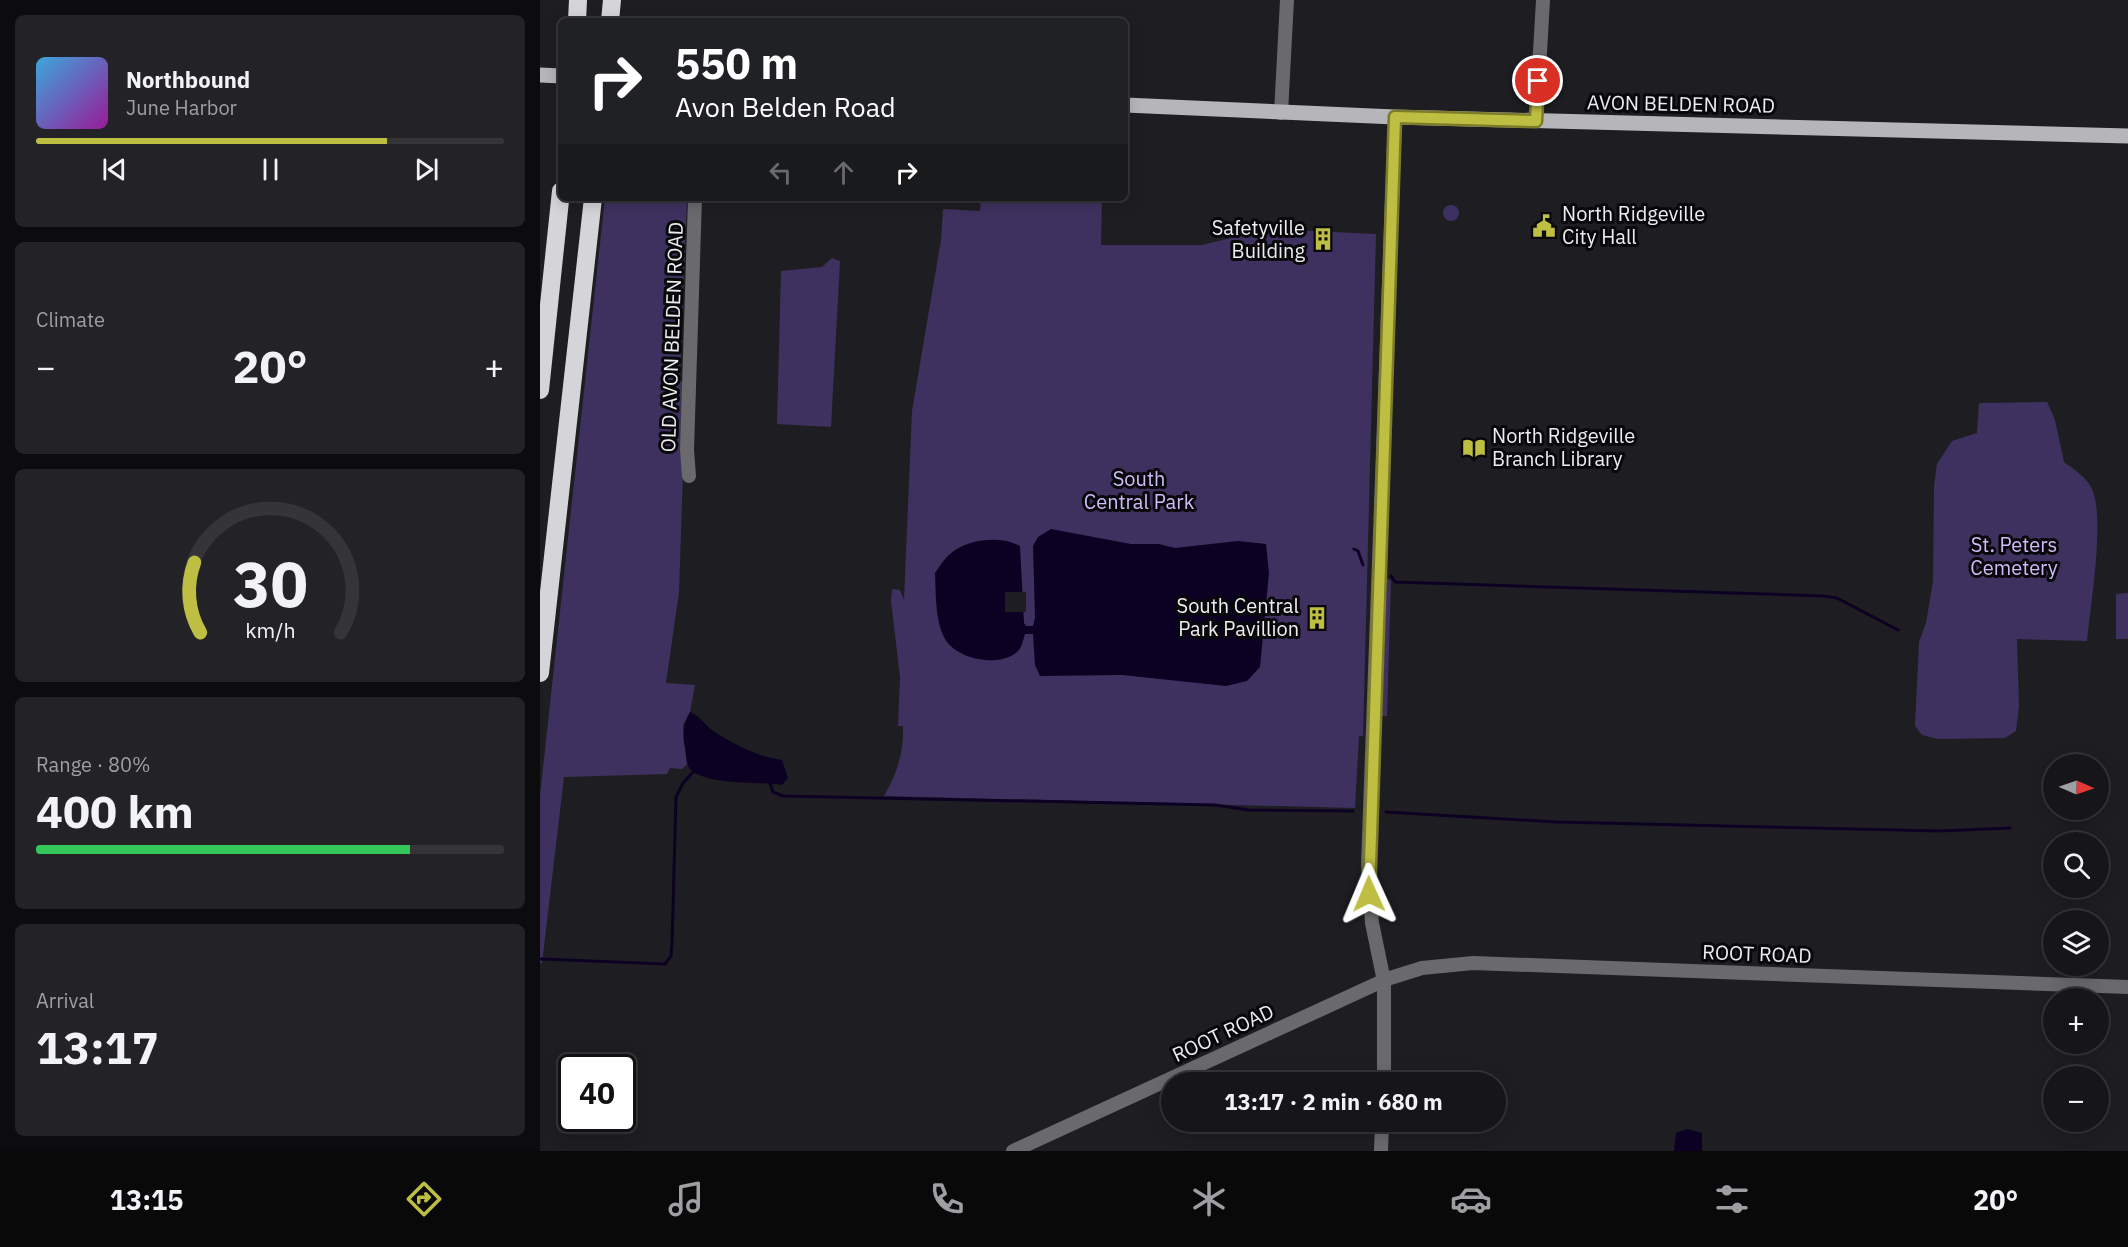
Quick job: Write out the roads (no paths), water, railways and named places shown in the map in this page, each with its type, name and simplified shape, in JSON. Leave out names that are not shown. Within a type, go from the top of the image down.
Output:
[{"type":"highway","points":[[577,18],[578,0]]},
{"type":"highway","points":[[610,18],[612,0]]},
{"type":"highway","points":[[540,390],[560,201]]},
{"type":"highway","points":[[540,672],[593,201]]},
{"type":"main road","points":[[542,76],[558,76]]},
{"type":"main road","name":"AVON BELDEN ROAD","points":[[1128,105],[1395,117],[2128,136]]},
{"type":"street","points":[[1281,112],[1287,0]]},
{"type":"street","points":[[1536,121],[1543,0]]},
{"type":"street","points":[[1384,1072],[1386,980],[1372,923],[1368,866],[1395,117]]},
{"type":"street","name":"OLD AVON BELDEN ROAD","points":[[689,476],[687,450],[695,201]]},
{"type":"street","name":"ROOT ROAD","points":[[1013,1151],[1386,980],[1422,968],[1473,963],[2128,987]]},
{"type":"street","points":[[1381,1151],[1382,1132]]},
{"type":"waterway","points":[[1354,549],[1358,551],[1363,565]]},
{"type":"waterway","points":[[1391,576],[1395,582],[1823,596],[1837,598],[1898,630]]},
{"type":"waterway","points":[[540,959],[665,964],[671,956],[672,943],[676,797],[683,783],[694,771]]},
{"type":"waterway","points":[[770,783],[773,792],[783,796],[1215,805],[1249,810],[1353,811]]},
{"type":"waterway","points":[[1386,812],[1556,822],[1940,831],[2010,828]]},
{"type":"place","name":"North Ridgeville City Hall","points":[[1544,226]]},
{"type":"place","name":"Safetyville Building","points":[[1323,239]]},
{"type":"place","name":"North Ridgeville Branch Library","points":[[1474,448]]},
{"type":"place","name":"South Central Park Pavillion","points":[[1317,618]]},
{"type":"park label","name":"South Central Park","points":[[1139,490]]},
{"type":"park label","name":"St. Peters Cemetery","points":[[2014,556]]}]
